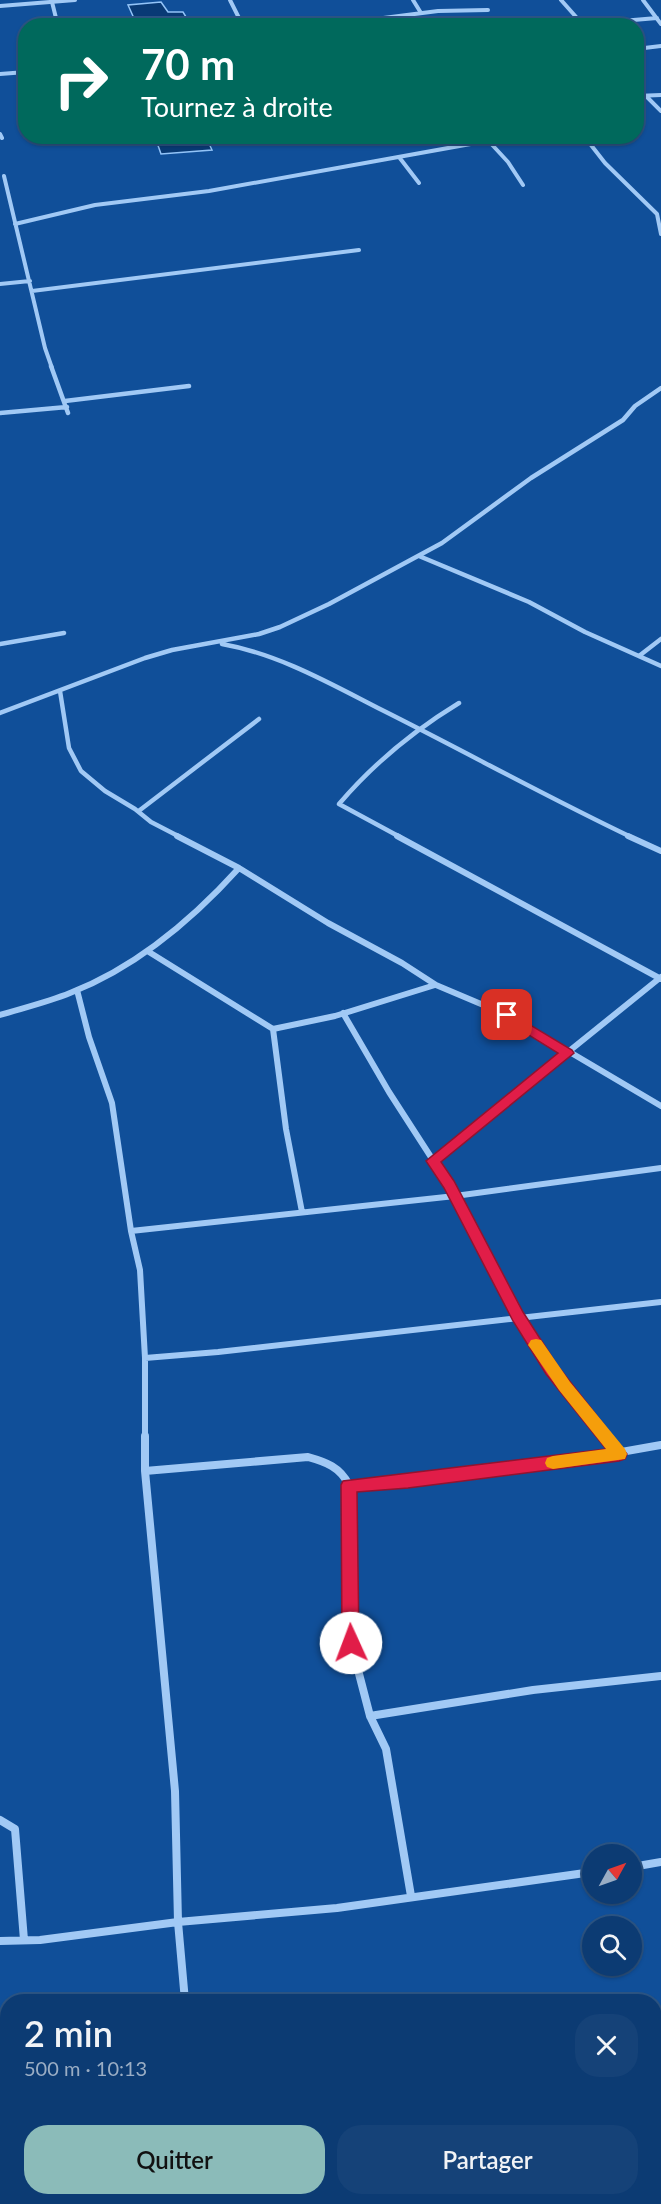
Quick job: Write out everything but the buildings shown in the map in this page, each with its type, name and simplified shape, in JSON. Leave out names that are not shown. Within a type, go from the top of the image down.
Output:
[{"type":"street","points":[[0,6],[75,0]]},
{"type":"street","points":[[230,0],[239,18]]},
{"type":"street","points":[[413,0],[421,13]]},
{"type":"street","points":[[561,0],[577,18]]},
{"type":"street","points":[[643,0],[661,23]]},
{"type":"street","points":[[52,2],[56,18]]},
{"type":"street","points":[[380,18],[447,10],[488,10]]},
{"type":"street","points":[[644,19],[657,18]]},
{"type":"street","points":[[644,48],[661,46]]},
{"type":"street","points":[[0,74],[18,73]]},
{"type":"street","points":[[646,96],[661,95]]},
{"type":"street","points":[[646,96],[661,111]]},
{"type":"street","points":[[15,224],[95,205],[209,191],[399,158],[462,144]]},
{"type":"street","points":[[490,144],[508,162],[523,185]]},
{"type":"street","points":[[590,144],[605,163],[648,204],[659,218],[661,234]]},
{"type":"street","points":[[399,158],[419,183]]},
{"type":"street","points":[[0,413],[68,410],[45,348],[4,176]]},
{"type":"street","points":[[32,291],[359,250]]},
{"type":"street","points":[[0,284],[30,281]]},
{"type":"street","points":[[65,401],[189,386]]},
{"type":"street","points":[[0,713],[145,658],[280,627],[442,543],[531,478],[623,420],[635,406],[661,388]]},
{"type":"street","points":[[419,556],[529,602],[585,632],[661,666]]},
{"type":"street","points":[[0,644],[64,633]]},
{"type":"street","points":[[639,656],[661,639]]},
{"type":"street","points":[[216,643],[246,648],[306,671],[468,753],[551,800],[661,851]]},
{"type":"street","points":[[60,691],[73,761],[92,783],[140,810],[151,822],[239,868],[328,923],[402,963],[436,985],[507,1015],[661,1106]]},
{"type":"street","points":[[433,1161],[660,978],[339,804],[377,761],[417,729],[459,703]]},
{"type":"street","points":[[140,810],[259,719]]},
{"type":"street","points":[[0,1015],[77,990],[149,952],[211,899],[239,868]]},
{"type":"street","points":[[149,952],[273,1029],[295,1026],[343,1013],[398,994],[436,985]]},
{"type":"street","points":[[77,990],[89,1037],[112,1103],[140,1270],[145,1358],[145,1472],[175,1791],[178,1922],[184,1994]]},
{"type":"street","points":[[343,1013],[455,1196],[518,1317],[552,1369],[619,1454]]},
{"type":"street","points":[[273,1029],[286,1129],[302,1212]]},
{"type":"street","points":[[132,1231],[455,1196],[661,1168]]},
{"type":"street","points":[[145,1358],[218,1352],[661,1302]]},
{"type":"street","points":[[349,1485],[408,1481],[619,1454],[661,1445]]},
{"type":"street","points":[[145,1472],[308,1456],[333,1465],[344,1474],[349,1485],[351,1643],[370,1716],[386,1749],[411,1896]]},
{"type":"street","points":[[370,1716],[546,1689],[661,1676]]},
{"type":"street","points":[[0,1820],[15,1829],[24,1940]]},
{"type":"street","points":[[642,1865],[661,1862]]},
{"type":"street","points":[[0,1941],[337,1908],[582,1873]]},
{"type":"water","points":[[161,2],[168,12],[183,12],[187,18],[134,18],[128,5]]},
{"type":"water","points":[[157,144],[209,144],[212,150],[161,154]]},
{"type":"slow traffic","points":[[536,1345],[564,1386],[619,1454],[553,1463]]},
{"type":"route","points":[[351,1643],[349,1485],[408,1481],[619,1454],[552,1369],[518,1317],[455,1196],[433,1161],[568,1053],[507,1015]]}]
